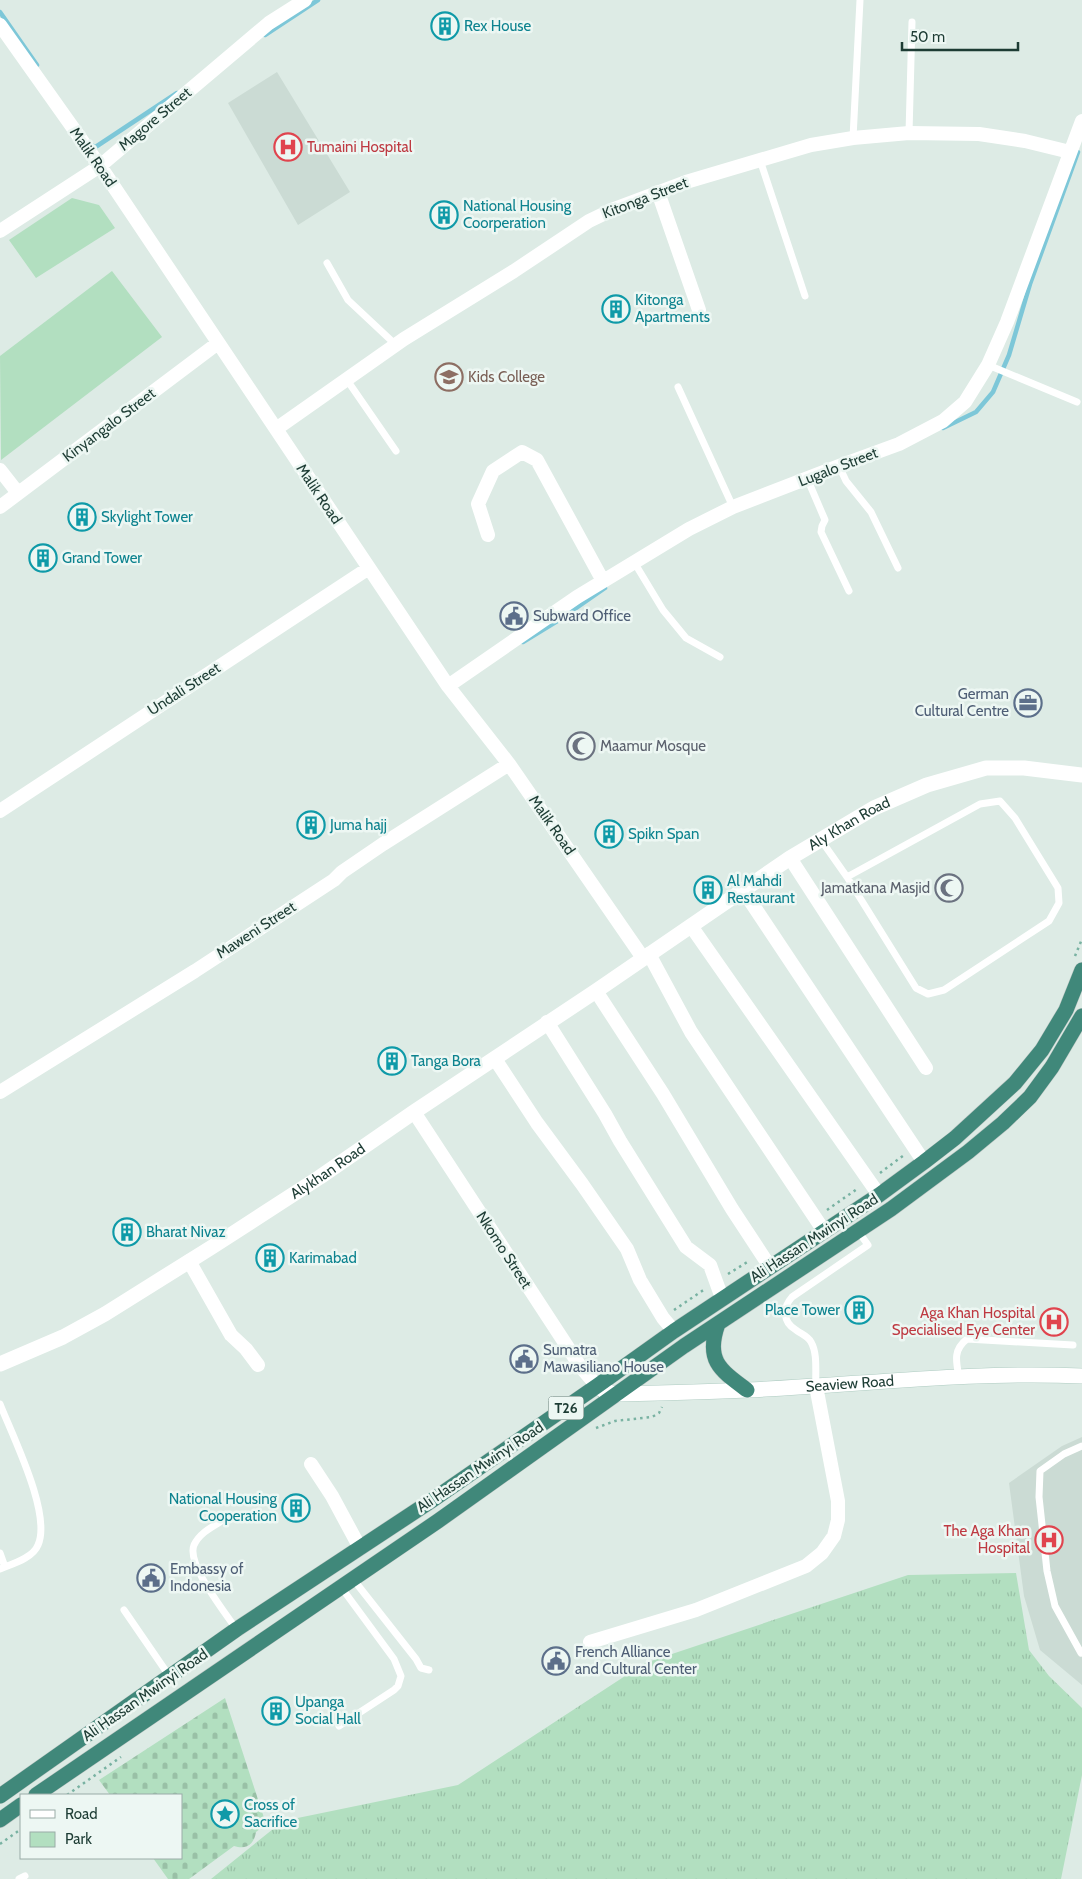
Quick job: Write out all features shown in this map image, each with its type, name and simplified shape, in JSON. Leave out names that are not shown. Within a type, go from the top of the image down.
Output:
[{"type":"highway","name":"Ali Hassan Mwinyi Road","points":[[0,1796],[237,1630],[597,1386],[722,1298],[879,1195],[924,1162],[975,1121],[1015,1083],[1042,1050],[1061,1018],[1077,967]]},
{"type":"highway","name":"Ali Hassan Mwinyi Road","points":[[37,1794],[438,1521],[718,1324],[858,1231],[942,1172],[1003,1124],[1030,1097],[1052,1067],[1082,1016]]},
{"type":"highway","points":[[718,1324],[712,1346],[717,1364],[723,1372],[747,1390]]},
{"type":"highway","points":[[0,1820],[20,1807]]},
{"type":"street","name":"Magore Street","points":[[0,231],[100,166],[269,23],[305,0]]},
{"type":"street","name":"Malik Road","points":[[0,25],[100,166],[448,686],[509,764],[646,956],[691,1032],[824,1231]]},
{"type":"street","name":"Lugalo Street","points":[[448,686],[577,597],[689,529],[733,507],[899,444],[943,422],[965,402],[988,365],[1082,121]]},
{"type":"street","name":"Kitonga Street","points":[[276,429],[396,345],[589,221],[686,182],[811,145],[853,138],[910,133],[980,134],[1025,141],[1070,152]]},
{"type":"street","points":[[658,192],[699,310]]},
{"type":"street","name":"Kinyangalo Street","points":[[0,507],[218,343]]},
{"type":"street","points":[[488,535],[478,504],[493,471],[522,452],[537,460],[603,581]]},
{"type":"street","points":[[0,470],[18,493]]},
{"type":"street","name":"Undali Street","points":[[0,811],[369,568]]},
{"type":"street","name":"Maweni Street","points":[[0,1092],[195,970],[334,880],[342,872],[383,844],[509,764]]},
{"type":"street","name":"Aly Khan Road","points":[[646,956],[790,858],[874,808],[927,785],[986,768],[1024,768],[1082,775]]},
{"type":"street","points":[[790,858],[926,1068]]},
{"type":"street","points":[[743,890],[924,1162]]},
{"type":"street","points":[[691,926],[879,1195]]},
{"type":"street","name":"Alykhan Road","points":[[0,1364],[63,1337],[105,1314],[190,1261],[320,1177],[646,956]]},
{"type":"street","points":[[596,991],[663,1094],[732,1209],[770,1266]]},
{"type":"street","points":[[547,1022],[686,1247],[710,1265],[722,1298]]},
{"type":"street","points":[[494,1059],[626,1249],[640,1280],[663,1318],[674,1331]]},
{"type":"street","name":"Nkomo Street","points":[[414,1112],[580,1366],[597,1386]]},
{"type":"street","points":[[190,1261],[231,1335],[246,1349],[258,1365]]},
{"type":"street","name":"Seaview Road","points":[[618,1394],[747,1390],[959,1377],[1043,1374],[1082,1376]]},
{"type":"street","points":[[597,1386],[604,1391],[618,1394]]},
{"type":"street","points":[[590,1642],[696,1610],[806,1566],[822,1553],[834,1536],[838,1520],[838,1502],[816,1386]]},
{"type":"street","points":[[312,1464],[360,1548]]},
{"type":"lane","points":[[853,138],[860,0]]},
{"type":"lane","points":[[910,133],[912,22]]},
{"type":"lane","points":[[760,160],[805,296]]},
{"type":"lane","points":[[327,263],[348,300],[396,345]]},
{"type":"lane","points":[[988,365],[1076,402]]},
{"type":"lane","points":[[347,380],[396,450]]},
{"type":"lane","points":[[678,387],[733,507]]},
{"type":"lane","points":[[838,466],[846,482],[871,512],[898,568]]},
{"type":"lane","points":[[807,478],[825,520],[822,532],[849,591]]},
{"type":"lane","points":[[634,562],[663,610],[686,638],[720,657]]},
{"type":"lane","points":[[821,840],[847,877],[916,988],[928,994],[944,990],[1049,921],[1059,903],[1058,888],[1015,818],[1000,801],[980,804],[847,877]]},
{"type":"lane","points":[[816,1386],[814,1349],[811,1341],[788,1323],[785,1312],[786,1307],[792,1296],[868,1245],[858,1231]]},
{"type":"lane","points":[[959,1377],[955,1358],[961,1344],[967,1339],[1073,1345]]},
{"type":"lane","points":[[0,1404],[36,1495],[41,1535],[38,1547],[23,1559],[3,1568],[0,1553]]},
{"type":"lane","points":[[1081,1654],[1054,1606],[1047,1571],[1039,1479],[1040,1471],[1072,1449],[1082,1446]]},
{"type":"lane","points":[[220,1522],[200,1536],[193,1546],[192,1557],[206,1585],[237,1630]]},
{"type":"lane","points":[[347,1583],[416,1659],[421,1668],[429,1670]]},
{"type":"lane","points":[[339,1726],[394,1690],[398,1686],[401,1676],[394,1659],[347,1583]]},
{"type":"lane","points":[[124,1610],[170,1677]]},
{"type":"path","points":[[1077,967],[1082,939]]},
{"type":"path","points":[[814,1218],[914,1148]]},
{"type":"path","points":[[663,1318],[716,1281],[761,1254]]},
{"type":"path","points":[[0,1844],[20,1830]]},
{"type":"shaded area","name":"Tumaini Hospital","points":[[277,72],[350,192],[298,225],[228,103]]},
{"type":"shaded area","name":"The Aga Khan Hospital","points":[[1082,1437],[1082,1685],[1040,1650],[1024,1596],[1009,1483],[1062,1446]]},
{"type":"green space","points":[[72,198],[99,205],[115,228],[36,278],[9,240]]},
{"type":"green space","points":[[112,271],[162,337],[1,460],[0,356]]},
{"type":"green space","points":[[1016,1573],[1029,1650],[1049,1676],[1082,1708],[1082,1775],[1061,1879],[211,1879],[283,1821],[458,1785],[645,1663],[908,1575]]},
{"type":"green space","points":[[225,1698],[266,1824],[256,1832],[252,1843],[243,1847],[234,1846],[189,1879],[168,1879],[154,1859],[182,1859],[182,1794],[109,1794],[99,1780]]},
{"type":"waterway","points":[[265,35],[318,0]]},
{"type":"waterway","points":[[0,12],[37,65]]},
{"type":"waterway","points":[[92,145],[94,148],[177,93]]},
{"type":"waterway","points":[[943,428],[976,412],[993,392],[1009,355],[1030,284],[1078,152]]},
{"type":"waterway","points":[[523,642],[605,588]]},
{"type":"place","name":"Rex House","points":[[445,26]]},
{"type":"place","name":"Tumaini Hospital","points":[[288,147]]},
{"type":"place","name":"National Housing Coorperation","points":[[444,215]]},
{"type":"place","name":"Kitonga Apartments","points":[[616,309]]},
{"type":"place","name":"Kids College","points":[[449,377]]},
{"type":"place","name":"Skylight Tower","points":[[82,517]]},
{"type":"place","name":"Grand Tower","points":[[43,558]]},
{"type":"place","name":"Subward Office","points":[[514,616]]},
{"type":"place","name":"German Cultural Centre","points":[[1028,703]]},
{"type":"place","name":"Maamur Mosque","points":[[581,746]]},
{"type":"place","name":"Juma hajj","points":[[311,825]]},
{"type":"place","name":"Spikn Span","points":[[609,834]]},
{"type":"place","name":"Jamatkana Masjid","points":[[949,888]]},
{"type":"place","name":"Al Mahdi Restaurant","points":[[708,890]]},
{"type":"place","name":"Tanga Bora","points":[[392,1061]]},
{"type":"place","name":"Bharat Nivaz","points":[[127,1232]]},
{"type":"place","name":"Karimabad","points":[[270,1258]]},
{"type":"place","name":"Place Tower","points":[[859,1310]]},
{"type":"place","name":"Aga Khan Hospital Specialised Eye Center","points":[[1054,1322]]},
{"type":"place","name":"Sumatra Mawasiliano House","points":[[524,1359]]},
{"type":"place","name":"National Housing Cooperation","points":[[296,1508]]},
{"type":"place","name":"The Aga Khan Hospital","points":[[1049,1540]]},
{"type":"place","name":"Embassy of Indonesia","points":[[151,1578]]},
{"type":"place","name":"French Alliance and Cultural Center","points":[[556,1661]]},
{"type":"place","name":"Upanga Social Hall","points":[[276,1711]]},
{"type":"place","name":"Cross of Sacrifice","points":[[225,1814]]}]
